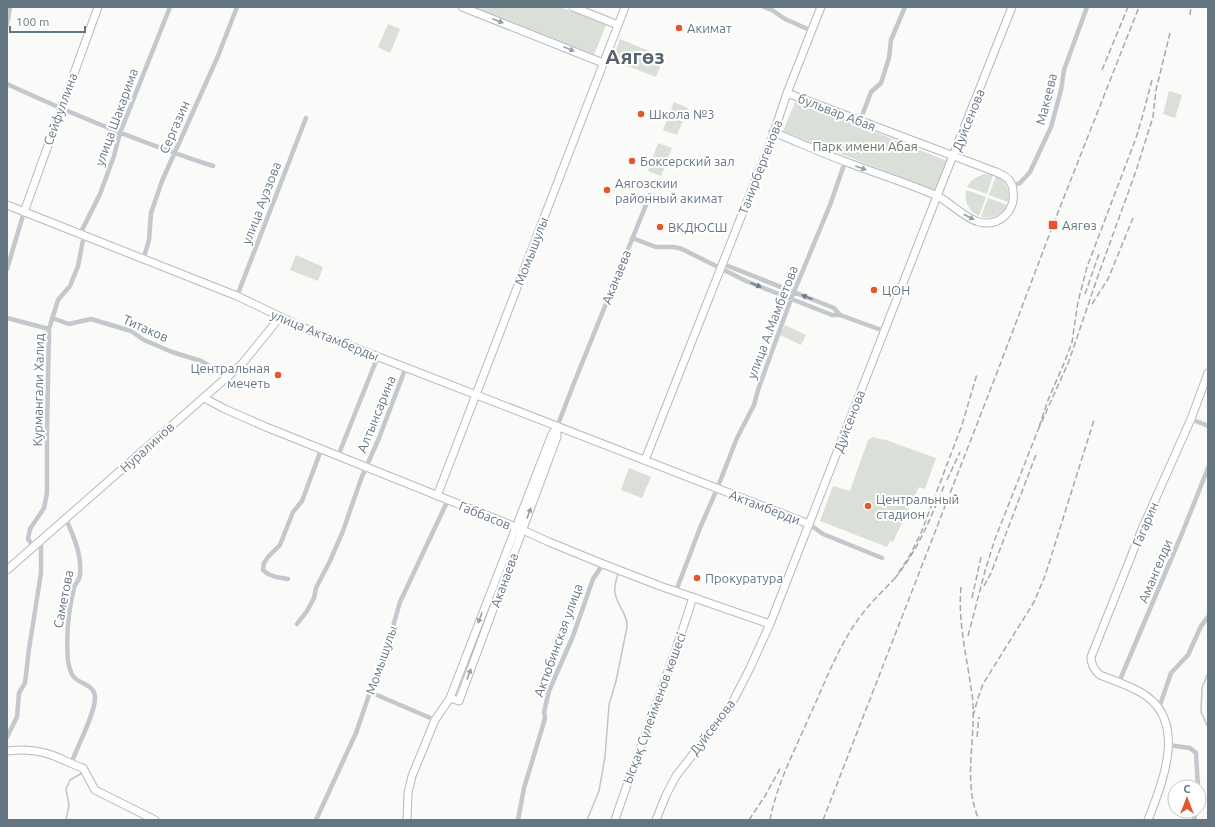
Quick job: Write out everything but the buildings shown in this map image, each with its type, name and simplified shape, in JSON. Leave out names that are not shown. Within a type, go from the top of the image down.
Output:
[{"type":"main road","name":"Сейфуллина","points":[[24,212],[98,7]]},
{"type":"main road","points":[[462,7],[603,63]]},
{"type":"main road","points":[[573,7],[618,25]]},
{"type":"main road","name":"Момышулы","points":[[437,496],[625,7]]},
{"type":"main road","name":"Танирбергенова","points":[[645,460],[771,141],[787,93],[821,7]]},
{"type":"main road","name":"Дуйсенова","points":[[656,820],[666,795],[676,776],[730,707],[770,624],[1012,7]]},
{"type":"main road","name":"бульвар Абая","points":[[787,93],[954,156]]},
{"type":"main road","points":[[773,132],[845,162],[937,196],[957,208],[964,216],[978,222],[994,222],[1002,219],[1008,213],[1014,198],[1012,186],[1009,180],[1002,175],[954,156]]},
{"type":"main road","name":"улица Актамберды","points":[[7,205],[237,296],[304,328],[645,460]]},
{"type":"main road","name":"Нуралинов","points":[[7,570],[242,364],[280,317]]},
{"type":"main road","name":"Гагарин","points":[[1119,682],[1100,675],[1093,667],[1091,662],[1093,652],[1142,529],[1191,418],[1208,373]]},
{"type":"main road","name":"Габбасов","points":[[204,398],[244,418],[548,542],[660,586],[770,624]]},
{"type":"main road","name":"Аканаева","points":[[407,820],[408,792],[412,776],[435,720],[450,698],[557,437],[558,427]]},
{"type":"main road","name":"Актамберди","points":[[645,460],[809,524]]},
{"type":"main road","name":"Ысқақ Сүлейменов көшесі","points":[[615,820],[632,769],[665,683],[693,597]]},
{"type":"main road","points":[[1119,682],[1141,692],[1159,708],[1166,720],[1168,732],[1166,763],[1162,783],[1148,820]]},
{"type":"main road","points":[[7,751],[27,750],[44,752],[83,768],[95,790],[155,820]]},
{"type":"street","points":[[7,25],[10,7]]},
{"type":"street","name":"улица Шакарима","points":[[82,234],[100,194],[114,156],[120,133],[170,7]]},
{"type":"street","name":"Сергазин","points":[[143,260],[149,240],[151,213],[162,181],[218,56],[236,7]]},
{"type":"street","points":[[764,7],[772,10],[785,19],[812,31]]},
{"type":"street","points":[[860,120],[871,92],[881,83],[889,58],[891,40],[905,7]]},
{"type":"street","name":"Макеева","points":[[1012,186],[1020,183],[1030,172],[1051,127],[1061,90],[1064,70],[1087,7]]},
{"type":"street","points":[[7,84],[60,109],[120,133],[213,166]]},
{"type":"street","name":"улица Ауэзова","points":[[237,296],[306,118]]},
{"type":"street","name":"улица А.Мамбетова","points":[[676,591],[737,438],[754,405],[791,299],[830,205],[845,162]]},
{"type":"street","name":"Аканаева","points":[[558,427],[574,383],[650,195]]},
{"type":"street","points":[[7,269],[24,212]]},
{"type":"street","name":"Курмангали Халид","points":[[34,547],[28,539],[30,529],[44,508],[47,493],[47,404],[50,329],[58,300],[70,286],[78,266],[82,234]]},
{"type":"street","points":[[632,238],[656,247],[674,247],[682,249],[722,266],[834,308],[840,315]]},
{"type":"street","points":[[722,266],[746,281],[832,315],[840,315],[884,332]]},
{"type":"street","points":[[7,318],[50,329]]},
{"type":"street","name":"Титаков","points":[[52,318],[69,324],[91,320],[131,331],[144,340],[172,352],[201,361],[218,371],[225,378]]},
{"type":"street","name":"Алтынсарина","points":[[338,456],[378,356]]},
{"type":"street","name":"Алтынсарина","points":[[298,624],[314,598],[316,588],[343,531],[406,367]]},
{"type":"street","points":[[1191,418],[1208,426]]},
{"type":"street","points":[[288,580],[268,574],[263,570],[264,563],[280,545],[293,512],[302,501],[321,450]]},
{"type":"street","name":"Амангелди","points":[[1119,682],[1172,559],[1208,468]]},
{"type":"street","name":"Момышулы","points":[[316,820],[356,733],[385,654],[400,602],[448,500]]},
{"type":"street","name":"Саметова","points":[[66,519],[80,555],[80,575],[74,586],[69,615],[67,637],[68,663],[73,676],[93,689],[95,699],[93,710],[71,764]]},
{"type":"street","name":"Актамберди","points":[[809,524],[823,534],[882,558]]},
{"type":"street","points":[[7,737],[16,717],[19,693],[25,683],[41,573],[41,541]]},
{"type":"street","name":"Актюбинская улица","points":[[518,820],[524,788],[544,722],[544,712],[549,691],[573,636],[593,579],[604,564]]},
{"type":"street","points":[[1159,708],[1171,673],[1188,655],[1201,626],[1208,617]]},
{"type":"street","points":[[370,692],[435,720]]},
{"type":"street","points":[[1168,745],[1190,748],[1196,753],[1198,779]]},
{"type":"green space","points":[[472,7],[560,7],[606,25],[594,55]]},
{"type":"green space","points":[[388,24],[400,29],[390,53],[378,47]]},
{"type":"green space","points":[[620,39],[664,57],[656,77],[612,60]]},
{"type":"green space","points":[[1169,91],[1182,95],[1175,118],[1163,114]]},
{"type":"green space","name":"Парк имени Абая","points":[[796,100],[947,161],[935,191],[783,131]]},
{"type":"green space","points":[[674,102],[688,108],[677,135],[663,130]]},
{"type":"green space","points":[[658,143],[672,148],[661,176],[648,171]]},
{"type":"green space","points":[[985,174],[993,175],[987,194],[967,187],[974,179]]},
{"type":"green space","points":[[996,176],[1003,181],[1007,187],[1009,194],[1008,202],[989,195]]},
{"type":"green space","points":[[966,190],[986,197],[979,216],[972,211],[966,202]]},
{"type":"green space","points":[[988,198],[1007,205],[997,216],[981,217]]},
{"type":"green space","points":[[296,255],[323,267],[318,281],[290,270]]},
{"type":"green space","points":[[785,325],[806,335],[801,345],[780,335]]},
{"type":"green space","name":"Центральный стадион","points":[[873,437],[883,439],[936,458],[925,489],[919,487],[893,542],[890,541],[887,547],[820,521],[833,486],[850,491],[868,440]]},
{"type":"green space","points":[[629,468],[651,477],[642,498],[621,490]]},
{"type":"waterway","points":[[587,820],[599,791],[605,757],[609,705],[616,681],[627,627],[626,617],[617,601],[615,592],[618,573]]},
{"type":"waterway","points":[[1208,673],[1202,688],[1201,712],[1208,727]]},
{"type":"waterway","points":[[66,820],[69,805],[66,789],[70,780],[82,773]]},
{"type":"railway","points":[[1102,70],[1128,7]]},
{"type":"railway","points":[[823,820],[1139,7]]},
{"type":"railway","points":[[1190,15],[1191,7]]},
{"type":"railway","points":[[1152,80],[1136,138],[1087,267],[1078,302],[1072,342],[1048,400],[1038,430],[1069,361],[1136,171],[1153,117],[1156,90],[1170,33]]},
{"type":"railway","points":[[1092,304],[1108,279],[1133,218]]},
{"type":"railway","points":[[1085,294],[1099,254]]},
{"type":"railway","points":[[944,486],[918,544],[896,577],[909,557],[921,533],[962,425],[977,374]]},
{"type":"railway","points":[[973,716],[983,684],[1034,602],[1045,576],[1094,420]]},
{"type":"railway","points":[[968,636],[995,539],[1038,430]]},
{"type":"railway","points":[[947,480],[960,452]]},
{"type":"railway","points":[[984,586],[991,573],[1037,452]]},
{"type":"railway","points":[[972,598],[981,557]]},
{"type":"railway","points":[[770,820],[777,793],[787,767],[840,649],[863,613],[896,577]]},
{"type":"railway","points":[[961,587],[961,622],[973,702],[971,763],[972,792],[974,806],[979,820]]},
{"type":"railway","points":[[977,737],[979,717]]},
{"type":"railway","points":[[749,820],[765,796],[781,767]]},
{"type":"place","name":"Акимат","points":[[679,28]]},
{"type":"place","name":"Школа №3","points":[[641,114]]},
{"type":"place","name":"Боксерский зал","points":[[632,161]]},
{"type":"place","name":"Аягозскии районный акимат","points":[[607,190]]},
{"type":"place","name":"Аягөз","points":[[1053,225]]},
{"type":"place","name":"ВКДЮСШ","points":[[660,227]]},
{"type":"place","name":"ЦОН","points":[[874,290]]},
{"type":"place","name":"Центральная мечеть","points":[[278,375]]},
{"type":"place","name":"Центральный стадион","points":[[868,506]]},
{"type":"place","name":"Прокуратура","points":[[697,578]]},
{"type":"district","name":"Аягөз","points":[[635,56]]}]
